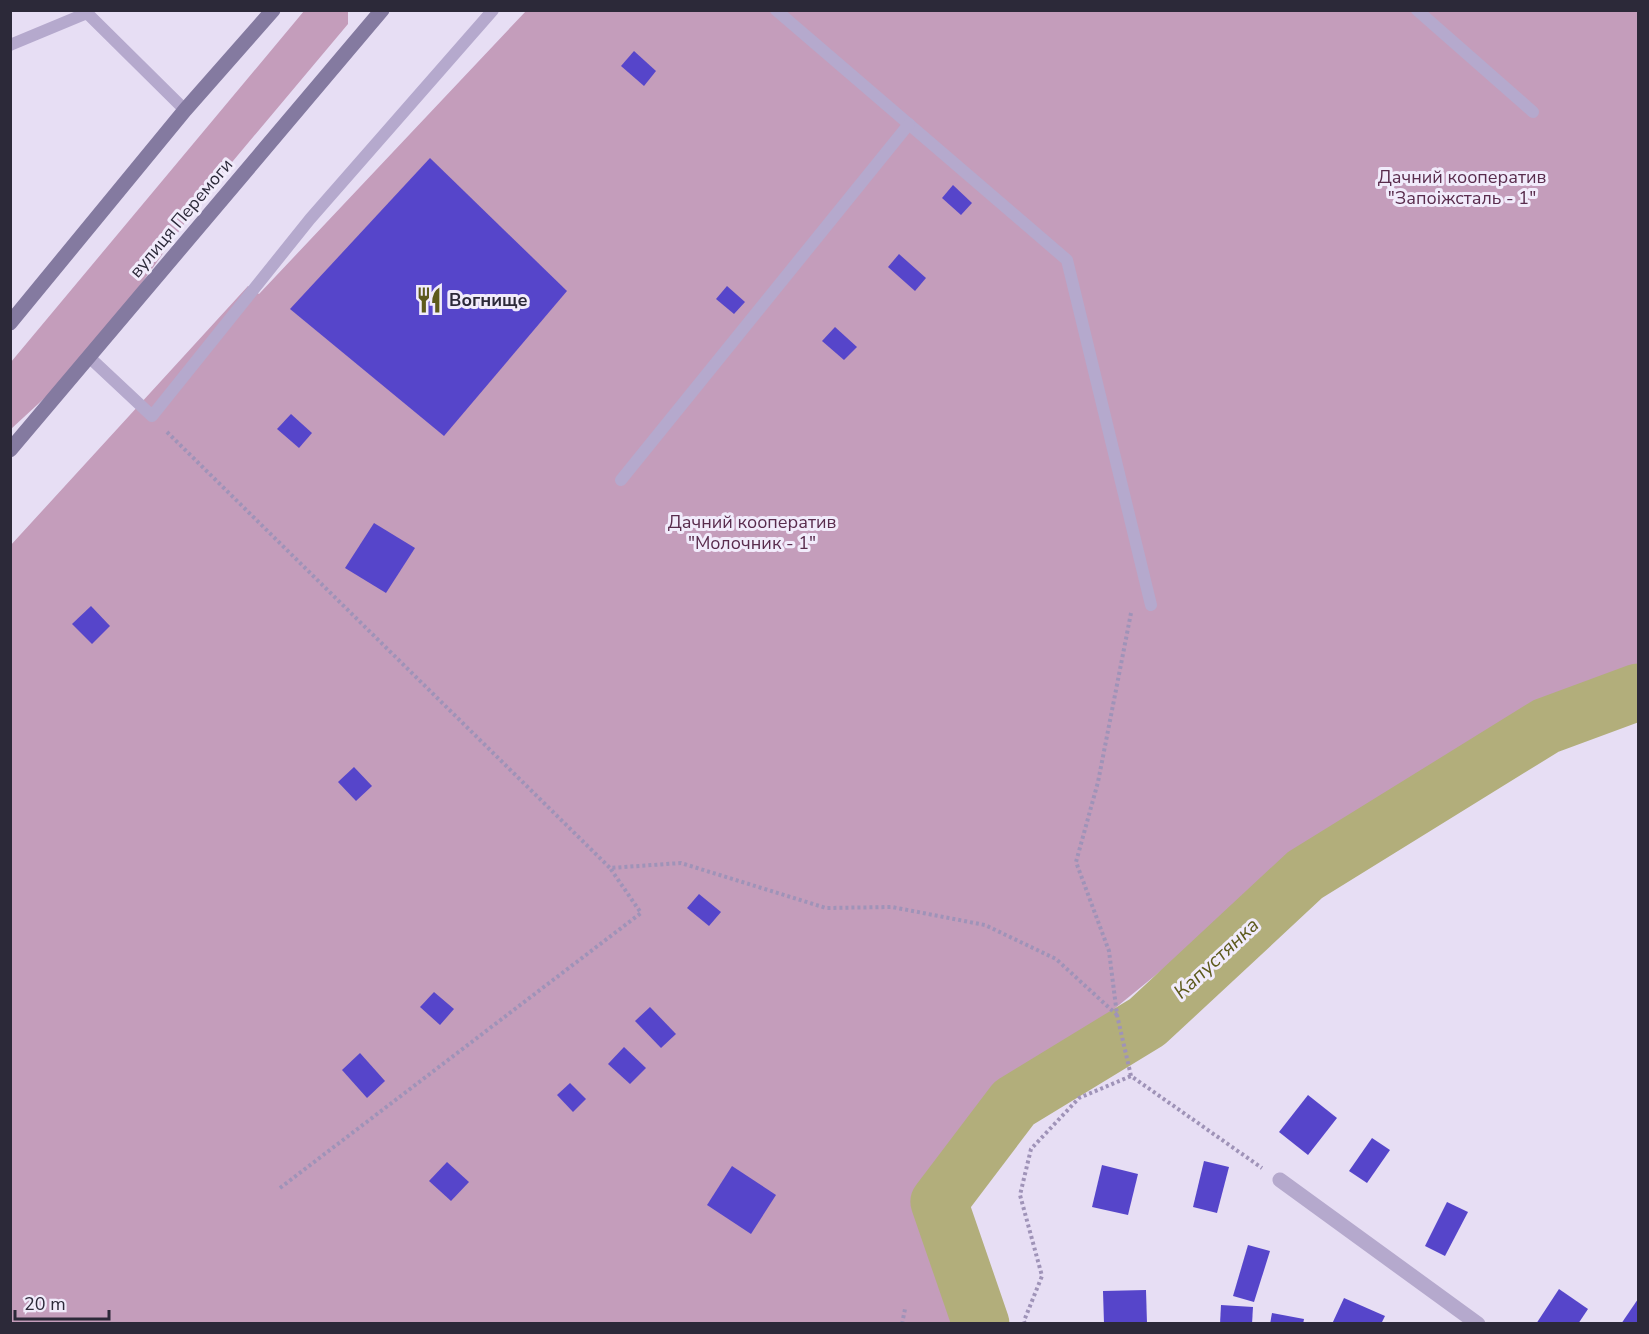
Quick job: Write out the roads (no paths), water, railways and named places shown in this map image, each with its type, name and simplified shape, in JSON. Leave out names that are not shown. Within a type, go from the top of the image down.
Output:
[{"type":"main road","points":[[10,323],[184,110],[273,10]]},
{"type":"main road","name":"вулиця Перемоги","points":[[10,450],[382,10]]},
{"type":"street","points":[[1280,1180],[1478,1323]]},
{"type":"lane","points":[[89,357],[152,416],[310,219],[493,10]]},
{"type":"lane","points":[[776,10],[1067,260],[1151,605]]},
{"type":"lane","points":[[1417,10],[1533,112]]},
{"type":"lane","points":[[10,45],[87,13],[184,110]]},
{"type":"lane","points":[[621,480],[909,124]]},
{"type":"waterway","name":"Капустянка","points":[[981,1324],[939,1202],[1014,1103],[1147,1022],[1305,875],[1546,726],[1638,692]]},
{"type":"place","name":"Вогнище","points":[[429,300]]},
{"type":"park label","name":"Дачний кооператив \"Запоіжсталь - 1\"","points":[[1462,187]]},
{"type":"park label","name":"Дачний кооператив \"Молочник - 1\"","points":[[752,532]]}]
